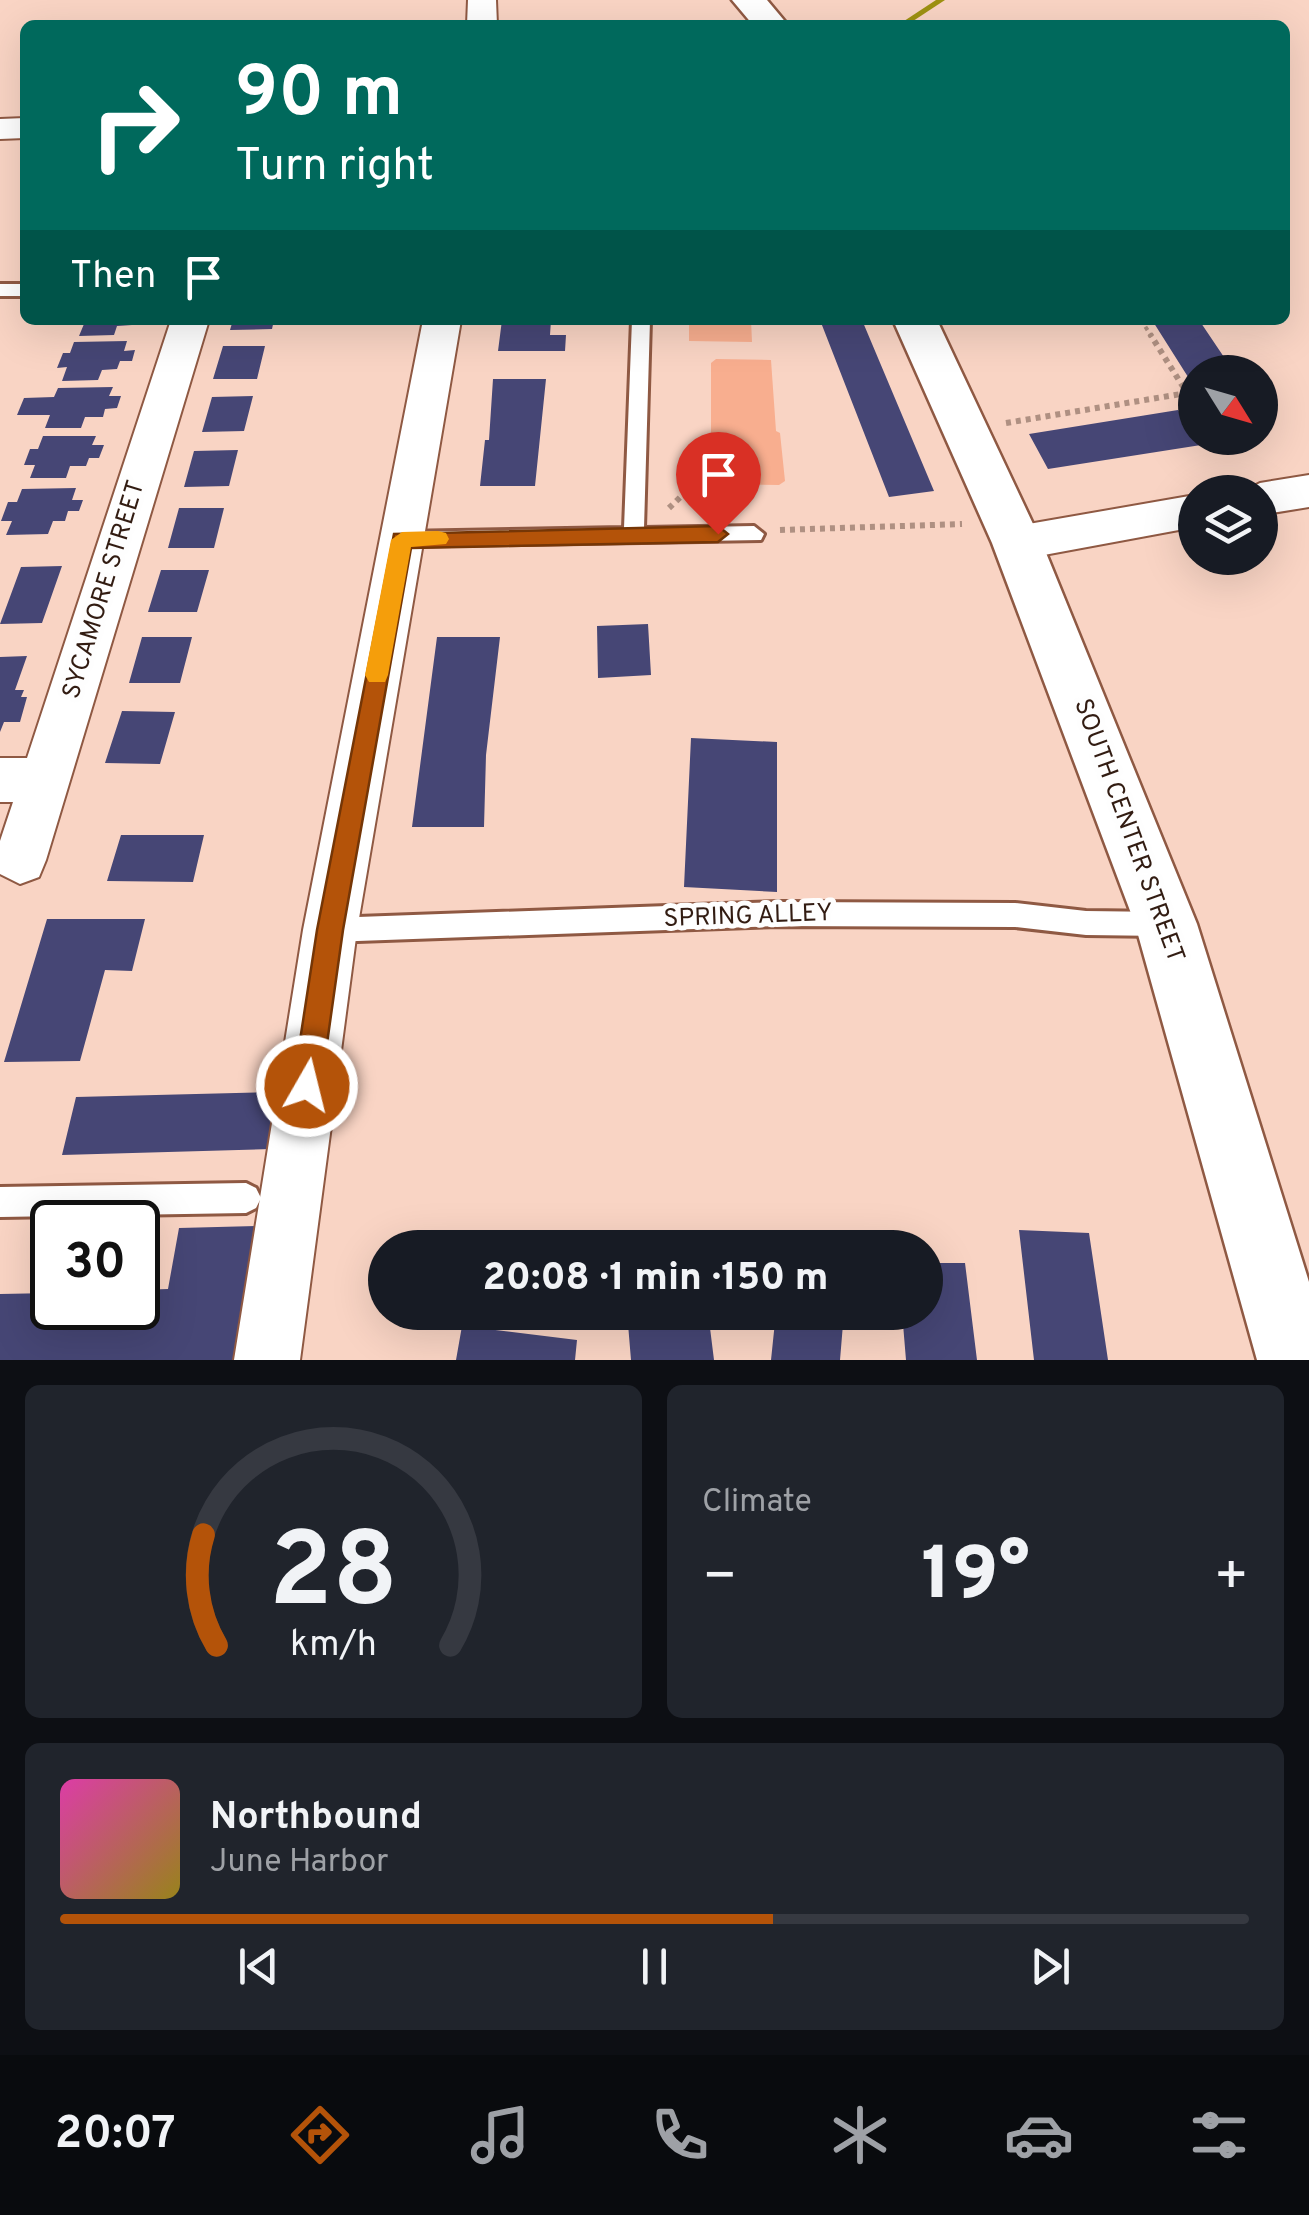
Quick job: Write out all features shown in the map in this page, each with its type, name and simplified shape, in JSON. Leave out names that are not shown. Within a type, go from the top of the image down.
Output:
[{"type":"street","points":[[749,0],[767,20]]},
{"type":"street","name":"SYCAMORE STREET","points":[[20,860],[23,780],[188,325]]},
{"type":"street","points":[[267,1360],[330,930],[441,325]]},
{"type":"street","name":"SOUTH CENTER STREET","points":[[917,325],[993,533],[1166,924],[1295,1360]]},
{"type":"street","points":[[1278,497],[1309,491]]},
{"type":"street","points":[[993,533],[1178,513]]},
{"type":"lane","points":[[634,535],[641,325]]},
{"type":"lane","points":[[402,540],[754,534]]},
{"type":"lane","name":"SPRING ALLEY","points":[[330,930],[779,914],[1015,915],[1086,923],[1166,924]]},
{"type":"lane","points":[[0,1202],[246,1198]]},
{"type":"path","points":[[1000,424],[1187,393],[1144,325]]},
{"type":"path","points":[[1153,356],[1163,355]]},
{"type":"path","points":[[661,516],[692,486]]},
{"type":"path","points":[[754,534],[766,530],[993,533]]},
{"type":"shaded area","points":[[689,325],[751,325],[752,342],[689,341]]},
{"type":"shaded area","points":[[716,359],[771,360],[776,431],[780,433],[785,481],[779,485],[719,484],[711,466],[711,363]]},
{"type":"building","points":[[84,325],[132,325],[117,326],[114,335],[79,336]]},
{"type":"building","points":[[232,325],[273,325],[272,329],[230,330]]},
{"type":"building","points":[[501,325],[551,325],[550,335],[566,335],[565,351],[498,351]]},
{"type":"building","points":[[822,325],[864,325],[934,491],[889,497]]},
{"type":"building","points":[[1155,325],[1202,325],[1223,355],[1178,355],[1178,361]]},
{"type":"building","points":[[127,341],[124,351],[135,350],[132,361],[120,361],[117,369],[102,370],[98,380],[62,381],[67,367],[57,368],[63,353],[70,353],[74,342]]},
{"type":"building","points":[[223,346],[265,346],[257,379],[213,379]]},
{"type":"building","points":[[493,379],[546,379],[535,486],[480,486],[485,440],[489,440]]},
{"type":"building","points":[[113,387],[109,396],[121,396],[117,408],[105,409],[103,417],[85,417],[81,428],[45,428],[50,415],[17,415],[24,398],[54,397],[58,388]]},
{"type":"building","points":[[253,396],[244,431],[202,432],[212,397]]},
{"type":"building","points":[[1178,410],[1178,449],[1048,469],[1029,434]]},
{"type":"building","points":[[43,436],[96,436],[92,445],[104,445],[99,458],[89,458],[86,466],[70,466],[66,478],[30,478],[35,465],[24,465],[30,449],[38,449]]},
{"type":"building","points":[[238,450],[229,486],[184,487],[194,451]]},
{"type":"building","points":[[76,488],[72,500],[83,500],[79,511],[68,511],[65,521],[53,521],[48,534],[6,535],[12,521],[1,521],[8,502],[17,502],[22,489]]},
{"type":"building","points":[[179,508],[224,508],[214,548],[168,548]]},
{"type":"building","points":[[62,566],[42,623],[0,624],[21,567]]},
{"type":"building","points":[[161,570],[209,570],[197,612],[148,612]]},
{"type":"building","points":[[648,624],[651,675],[598,678],[597,626]]},
{"type":"building","points":[[142,637],[192,637],[180,683],[129,683]]},
{"type":"building","points":[[437,637],[500,637],[486,755],[484,827],[412,827]]},
{"type":"building","points":[[27,656],[15,690],[24,690],[21,697],[27,697],[20,722],[4,722],[0,732],[0,657]]},
{"type":"building","points":[[122,711],[175,712],[160,764],[105,763]]},
{"type":"building","points":[[691,738],[777,742],[777,892],[684,887]]},
{"type":"building","points":[[121,835],[204,835],[193,882],[107,881]]},
{"type":"building","points":[[47,919],[145,919],[132,971],[105,970],[80,1061],[4,1062]]},
{"type":"building","points":[[279,1092],[271,1149],[62,1155],[76,1097]]},
{"type":"building","points":[[260,1226],[243,1360],[0,1360],[0,1294],[30,1293],[30,1330],[160,1330],[160,1289],[168,1289],[179,1228]]},
{"type":"building","points":[[1019,1230],[1089,1233],[1108,1360],[1034,1360]]},
{"type":"building","points":[[943,1263],[965,1263],[977,1360],[906,1360],[904,1330],[943,1330]]},
{"type":"building","points":[[461,1330],[577,1340],[575,1360],[456,1360]]},
{"type":"building","points":[[628,1330],[710,1330],[714,1360],[631,1360]]},
{"type":"building","points":[[774,1330],[842,1330],[840,1360],[771,1360]]},
{"type":"waterway","points":[[910,20],[941,0]]},
{"type":"slow traffic","points":[[377,675],[402,540],[438,539]]},
{"type":"route","points":[[307,1086],[330,930],[402,540],[718,534]]}]
